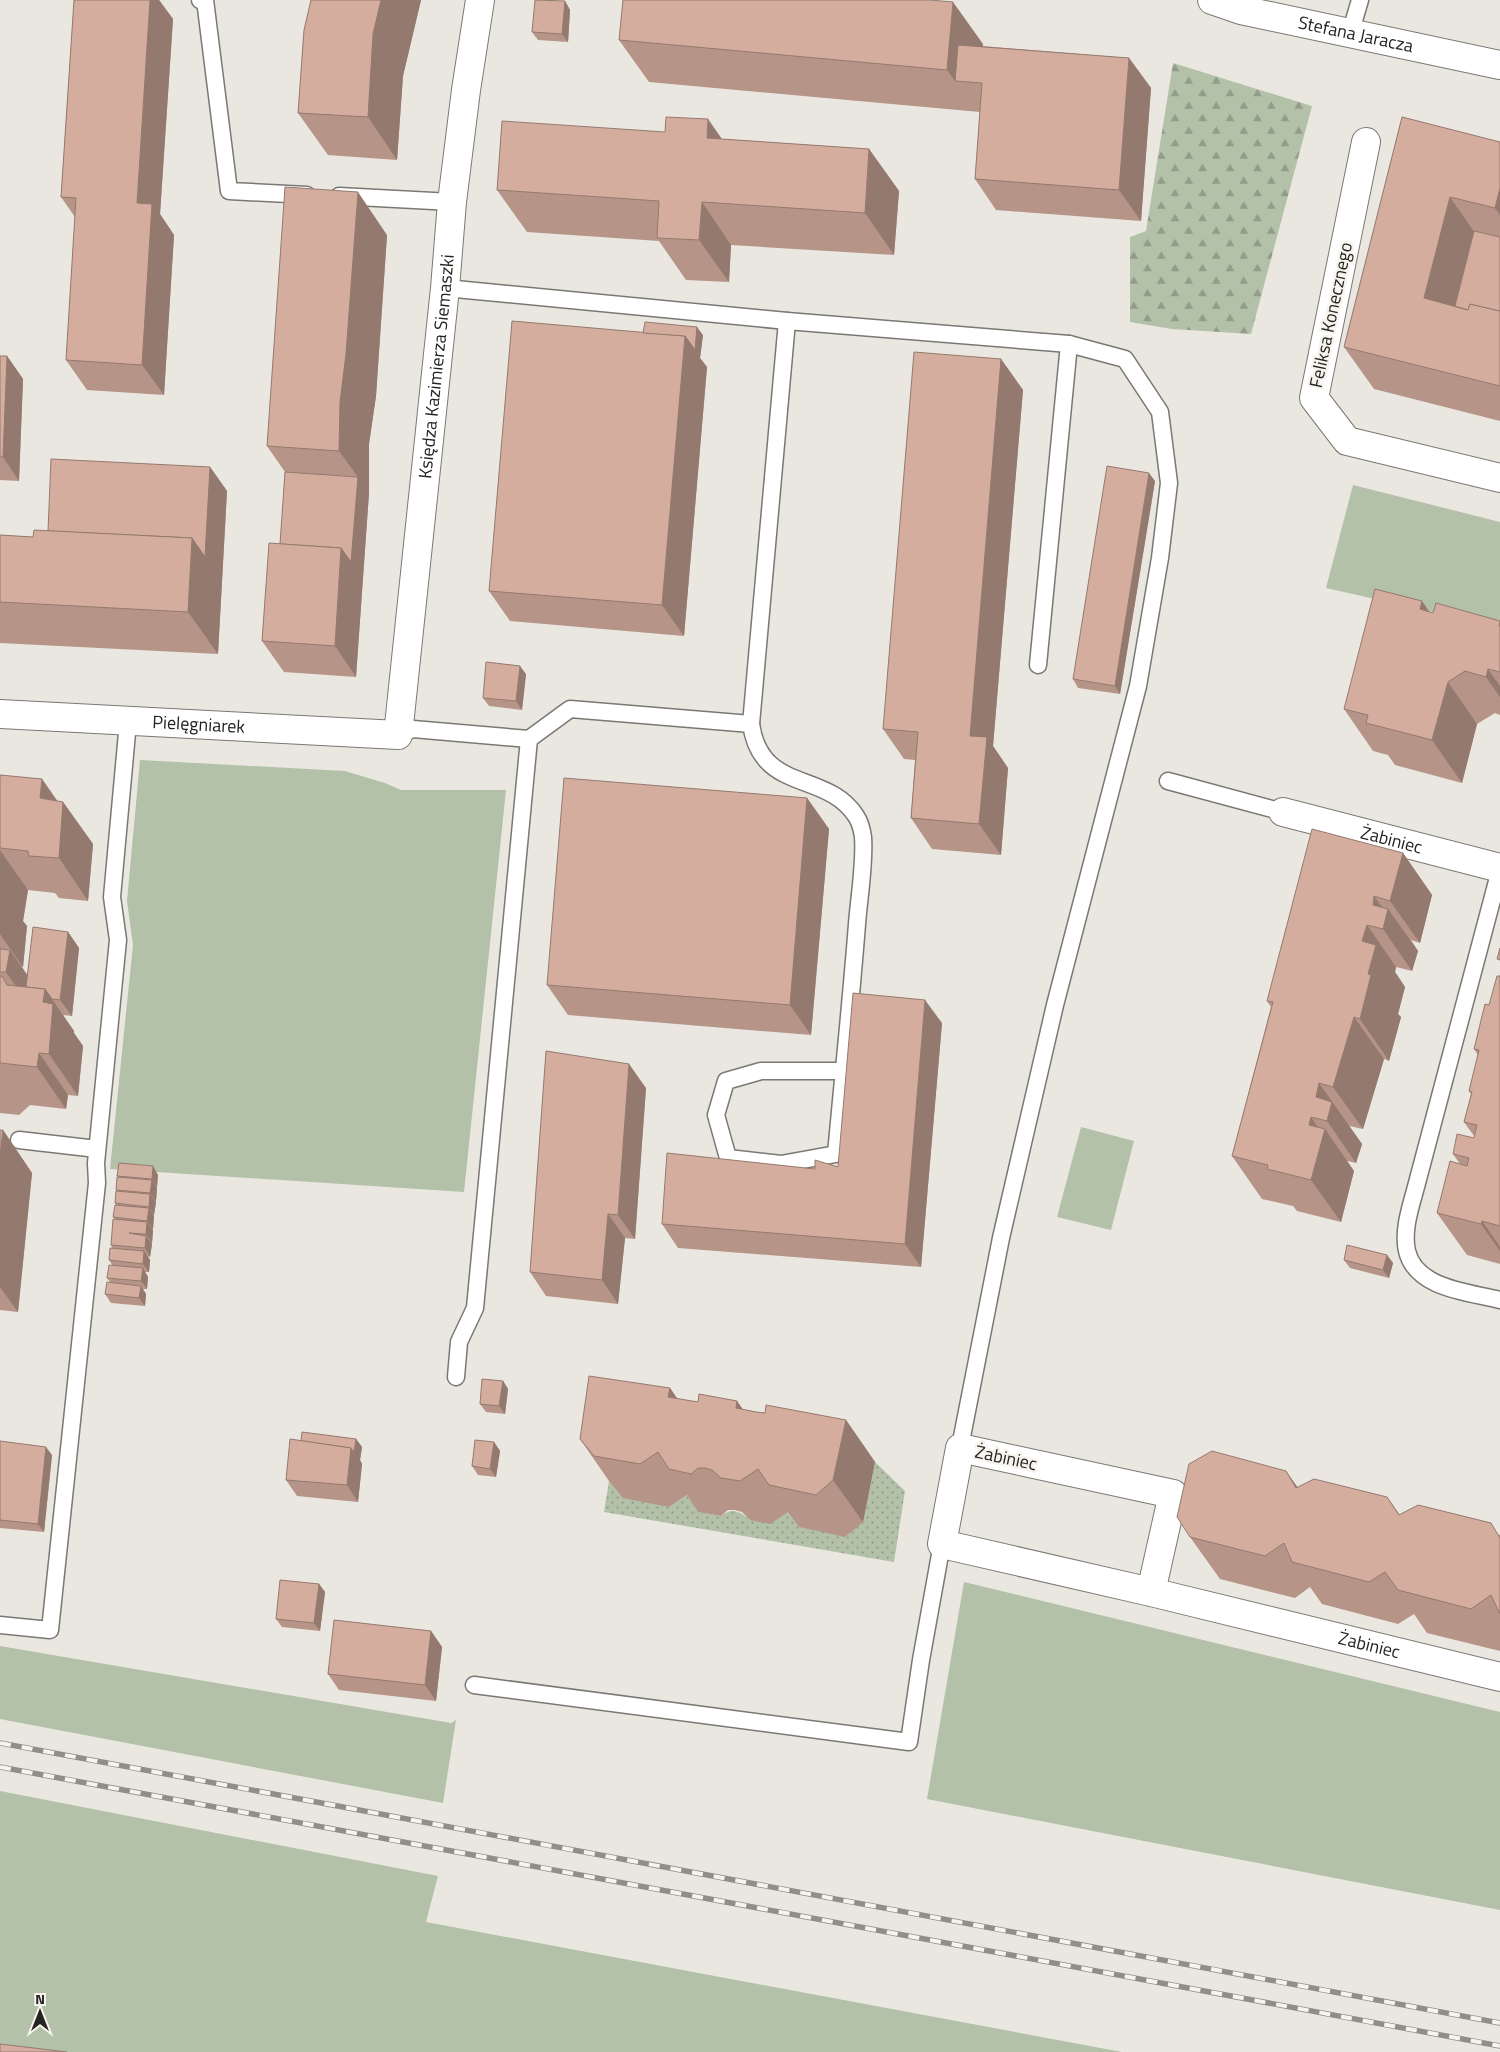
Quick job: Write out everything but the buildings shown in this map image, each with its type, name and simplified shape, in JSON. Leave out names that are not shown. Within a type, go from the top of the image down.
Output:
[{"type":"street","name":"Księdza Kazimierza Siemaszki","points":[[398,735],[446,288],[452,202],[466,90],[480,0]]},
{"type":"street","name":"Stefana Jaracza","points":[[1212,0],[1241,10],[1500,65]]},
{"type":"street","name":"Feliksa Konecznego","points":[[1366,142],[1314,398],[1347,441],[1500,478]]},
{"type":"street","name":"Pielęgniarek","points":[[0,714],[398,735]]},
{"type":"street","name":"Żabiniec","points":[[1283,812],[1500,869]]},
{"type":"street","name":"Żabiniec","points":[[960,1448],[1173,1494],[1151,1592]]},
{"type":"street","name":"Żabiniec","points":[[942,1544],[1151,1592],[1500,1677]]},
{"type":"lane","points":[[200,0],[205,0],[229,191],[452,202]]},
{"type":"lane","points":[[1350,34],[1360,0]]},
{"type":"lane","points":[[446,288],[787,321],[1069,344],[1125,359],[1160,412],[1169,484],[1160,558],[1138,686],[1053,1014],[987,1300],[921,1660],[909,1742],[474,1685]]},
{"type":"lane","points":[[787,321],[751,724],[756,746],[774,768],[788,777],[838,797],[856,815],[863,838],[844,1071],[836,1154],[781,1164],[728,1158],[716,1115],[726,1081],[761,1071],[844,1071]]},
{"type":"lane","points":[[1038,665],[1069,344]]},
{"type":"lane","points":[[398,735],[413,729],[529,739],[570,709],[751,724]]},
{"type":"lane","points":[[0,1624],[50,1630],[97,1183],[97,1149],[118,940],[112,897],[128,722]]},
{"type":"lane","points":[[456,1378],[459,1342],[475,1308],[529,739]]},
{"type":"lane","points":[[1168,782],[1283,812]]},
{"type":"lane","points":[[1500,869],[1407,1222],[1407,1250],[1416,1269],[1435,1283],[1500,1300]]},
{"type":"lane","points":[[19,1140],[97,1149]]},
{"type":"green space","points":[[1173,63],[1312,106],[1251,334],[1172,329],[1130,322],[1130,237],[1146,231]]},
{"type":"green space","points":[[1353,485],[1500,522],[1500,627],[1326,588]]},
{"type":"green space","points":[[140,760],[345,771],[401,790],[506,790],[464,1192],[110,1169],[133,945],[127,901]]},
{"type":"green space","points":[[1081,1127],[1134,1141],[1111,1230],[1057,1217]]},
{"type":"green space","points":[[875,1462],[905,1491],[894,1562],[604,1512],[609,1481],[669,1507],[687,1495],[699,1512],[721,1516],[725,1513],[736,1511],[750,1520],[788,1512],[863,1522]]},
{"type":"green space","points":[[964,1582],[1500,1712],[1500,1910],[927,1799]]},
{"type":"green space","points":[[0,1646],[451,1723],[456,1720],[443,1803],[0,1719]]},
{"type":"green space","points":[[0,1791],[438,1876],[426,1922],[1122,2052],[16,2052],[0,2050]]},
{"type":"railway","points":[[0,1743],[1500,2023]]},
{"type":"railway","points":[[0,1767],[1500,2046]]}]
